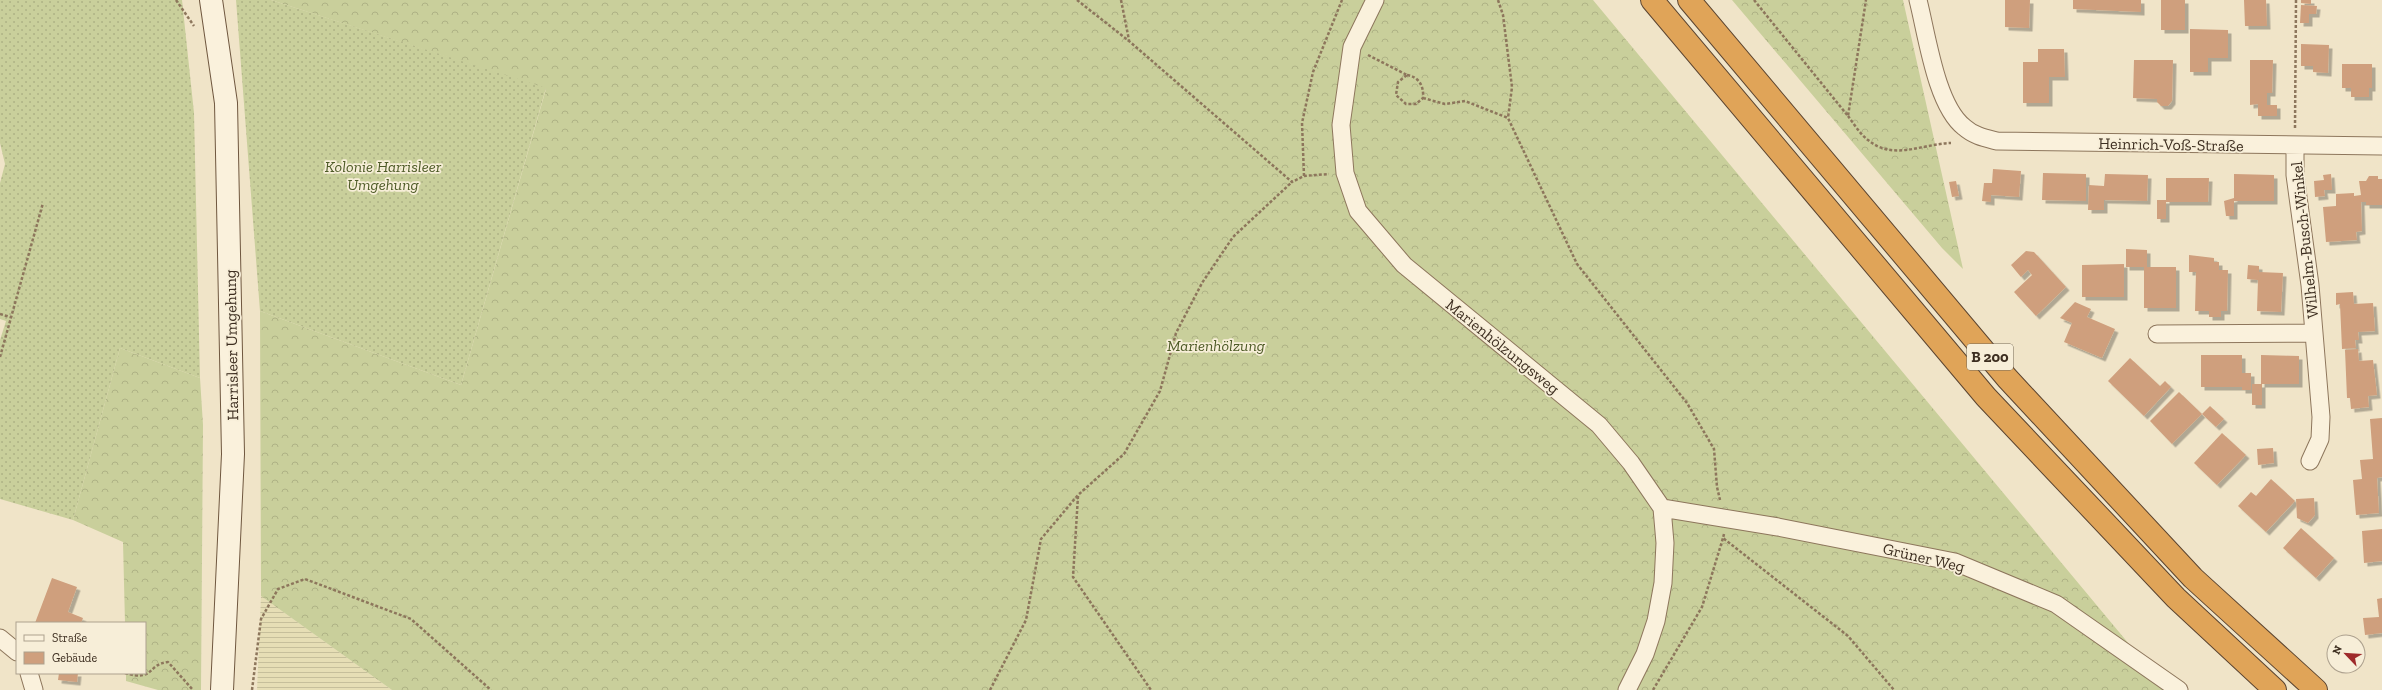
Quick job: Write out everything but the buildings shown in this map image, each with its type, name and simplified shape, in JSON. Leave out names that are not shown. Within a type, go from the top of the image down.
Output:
[{"type":"highway","name":"B 200","points":[[1652,0],[1986,397],[2176,598],[2275,690]]},
{"type":"highway","name":"B 200","points":[[1689,0],[2008,378],[2193,578],[2316,690]]},
{"type":"main road","name":"Harrisleer Umgehung","points":[[211,0],[226,103],[233,454],[222,690]]},
{"type":"street","name":"Marienhölzungsweg","points":[[1375,0],[1352,47],[1341,125],[1345,173],[1358,211],[1404,265],[1599,425],[1631,463],[1662,508]]},
{"type":"street","name":"Heinrich-Voß-Straße","points":[[1918,0],[1942,99],[1963,127],[1979,137],[1997,141],[2382,146]]},
{"type":"street","name":"Wilhelm-Busch-Winkel","points":[[2295,146],[2295,174],[2310,285],[2321,417],[2320,439],[2310,461]]},
{"type":"street","name":"Wilhelm-Busch-Winkel","points":[[2157,334],[2314,333]]},
{"type":"street","name":"Grüner Weg","points":[[1662,508],[1725,518],[1955,562],[2056,604],[2179,690]]},
{"type":"street","points":[[1627,690],[1645,654],[1656,620],[1663,583],[1664,556],[1662,508]]},
{"type":"street","points":[[0,638],[16,650]]},
{"type":"street","points":[[29,674],[34,690]]},
{"type":"path","points":[[176,0],[196,30]]},
{"type":"path","points":[[1077,0],[1129,41],[1292,182]]},
{"type":"path","points":[[1121,0],[1129,41]]},
{"type":"path","points":[[1304,176],[1302,123],[1313,72],[1342,0]]},
{"type":"path","points":[[1498,0],[1503,15],[1512,87],[1508,118],[1577,264],[1687,403],[1714,449],[1716,487],[1725,518],[1724,538],[1702,607],[1653,690]]},
{"type":"path","points":[[1754,0],[1867,140],[1880,149],[1893,152],[1951,143]]},
{"type":"path","points":[[1848,116],[1866,0]]},
{"type":"path","points":[[2295,146],[2296,0]]},
{"type":"path","points":[[1352,47],[1419,81],[1423,92],[1422,98],[1416,104],[1406,104],[1396,95],[1398,82],[1407,75]]},
{"type":"path","points":[[1422,98],[1445,104],[1465,101],[1508,118]]},
{"type":"path","points":[[990,690],[1026,620],[1041,539],[1078,495],[1124,454],[1160,391],[1176,333],[1202,283],[1233,237],[1292,182],[1304,176],[1345,173]]},
{"type":"path","points":[[0,357],[43,203]]},
{"type":"path","points":[[0,314],[10,317]]},
{"type":"path","points":[[1078,495],[1073,577],[1151,690]]},
{"type":"path","points":[[1724,538],[1848,636],[1894,690]]},
{"type":"path","points":[[252,690],[261,619],[278,590],[305,579],[411,619],[491,690]]},
{"type":"path","points":[[129,674],[136,676],[147,675],[160,663],[168,662],[193,690]]},
{"type":"shaded area","points":[[261,596],[392,690],[257,690]]},
{"type":"green space","points":[[0,0],[182,0],[194,113],[200,378],[120,348],[73,520],[0,499],[0,340],[6,321],[0,319],[0,183],[5,164],[0,143]]},
{"type":"green space","name":"Kolonie Harrisleer Umgehung","points":[[236,0],[271,0],[546,88],[461,385],[260,311]]},
{"type":"green space","name":"Marienhölzung","points":[[271,0],[1593,0],[2129,644],[2172,690],[392,690],[261,596],[260,311],[461,385],[546,89]]},
{"type":"green space","points":[[1732,0],[1903,0],[1963,269],[1942,248]]},
{"type":"green space","points":[[120,348],[200,378],[203,425],[201,690],[158,690],[126,681],[126,674],[146,674],[146,622],[125,622],[123,542],[73,520]]}]
